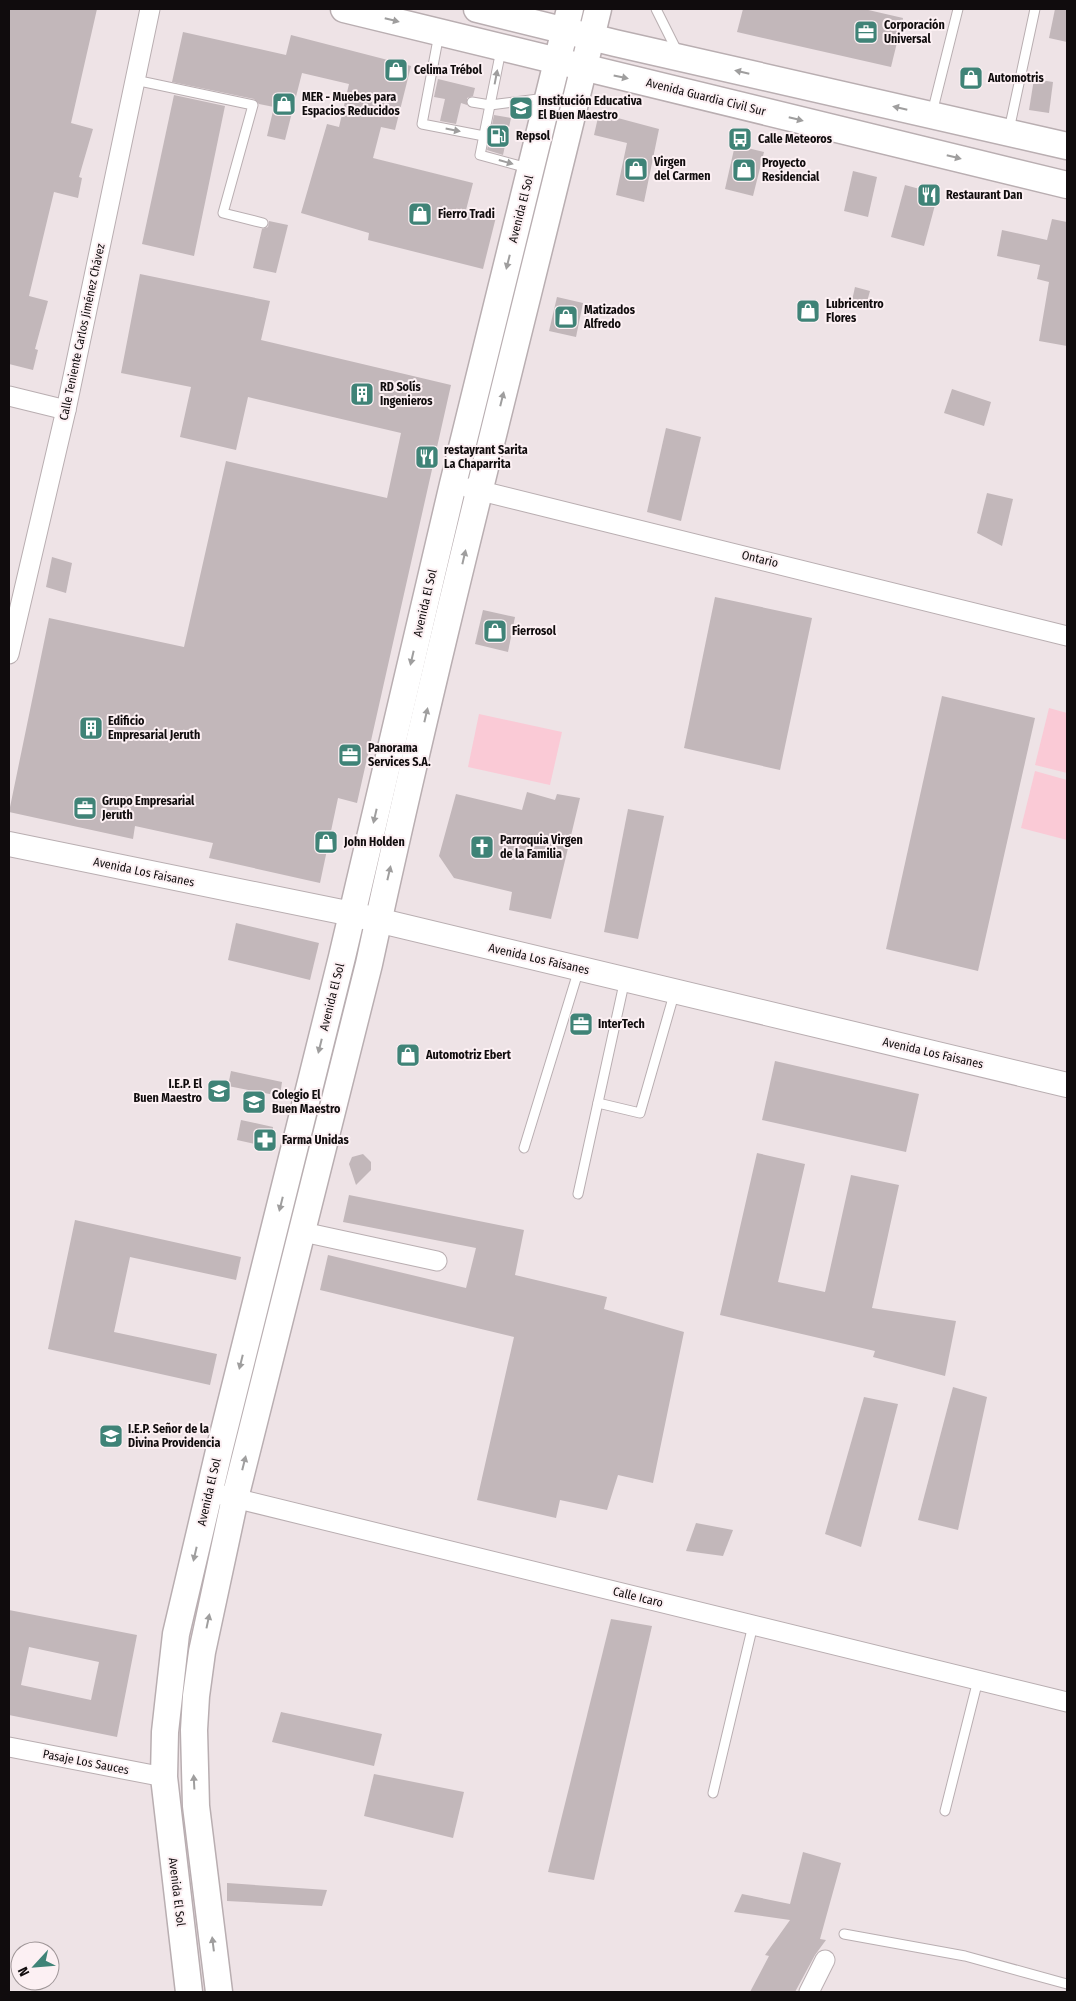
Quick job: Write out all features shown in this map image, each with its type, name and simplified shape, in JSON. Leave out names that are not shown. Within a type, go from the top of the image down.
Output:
[{"type":"main road","name":"Avenida Guardia Civil Sur","points":[[344,9],[1067,185]]},
{"type":"main road","points":[[477,9],[567,19],[591,38],[1067,146]]},
{"type":"main road","points":[[219,1992],[196,1806],[194,1730],[196,1696],[207,1624],[235,1498],[303,1232],[379,921],[480,490],[598,9]]},
{"type":"main road","name":"Avenida El Sol","points":[[189,1992],[164,1777],[165,1732],[176,1634],[209,1492],[352,914],[453,484],[567,19]]},
{"type":"main road","points":[[528,180],[552,198]]},
{"type":"street","name":"Calle Teniente Carlos Jiménez Chávez","points":[[9,654],[66,410],[150,9]]},
{"type":"street","points":[[9,396],[66,410]]},
{"type":"street","name":"Ontario","points":[[453,484],[1067,636]]},
{"type":"street","name":"Avenida Los Faisanes","points":[[9,844],[352,914],[1067,1085]]},
{"type":"street","points":[[303,1232],[438,1261]]},
{"type":"street","name":"Calle Icaro","points":[[209,1492],[1067,1702]]},
{"type":"street","name":"Pasaje Los Sauces","points":[[9,1747],[164,1777]]},
{"type":"street","points":[[809,1992],[825,1960]]},
{"type":"lane","points":[[656,9],[680,58]]},
{"type":"lane","points":[[931,115],[958,9]]},
{"type":"lane","points":[[1008,133],[1035,9]]},
{"type":"lane","points":[[440,32],[431,93],[422,124],[484,136]]},
{"type":"lane","points":[[502,48],[480,155],[528,180]]},
{"type":"lane","points":[[135,80],[254,105],[223,213],[263,223]]},
{"type":"lane","points":[[472,102],[490,105],[548,98]]},
{"type":"lane","points":[[524,1148],[579,968]]},
{"type":"lane","points":[[578,1194],[625,979]]},
{"type":"lane","points":[[598,1103],[640,1113],[675,991]]},
{"type":"lane","points":[[713,1793],[754,1625]]},
{"type":"lane","points":[[945,1811],[978,1680]]},
{"type":"lane","points":[[844,1934],[965,1956],[1067,1984]]},
{"type":"shaded area","points":[[1049,708],[1067,713],[1067,773],[1035,765]]},
{"type":"shaded area","points":[[479,714],[562,732],[550,785],[468,767]]},
{"type":"shaded area","points":[[1035,771],[1067,780],[1067,840],[1021,828]]},
{"type":"building","points":[[9,9],[97,9],[71,123],[93,129],[79,177],[82,178],[78,198],[54,192],[29,296],[48,301],[35,349],[38,350],[33,370],[9,364]]},
{"type":"building","points":[[743,9],[864,9],[903,18],[891,67],[737,32]]},
{"type":"building","points":[[1055,9],[1067,9],[1067,42],[1049,38]]},
{"type":"building","points":[[183,32],[286,55],[291,35],[411,66],[395,130],[381,127],[373,158],[473,183],[466,210],[496,217],[483,269],[368,240],[369,233],[301,213],[327,124],[339,127],[349,84],[302,73],[285,140],[267,136],[274,107],[259,104],[254,99],[172,82]]},
{"type":"building","points":[[438,79],[475,88],[473,96],[467,98],[467,105],[461,103],[456,124],[440,121],[445,99],[434,97]]},
{"type":"building","points":[[1034,79],[1053,82],[1049,113],[1029,110]]},
{"type":"building","points":[[174,95],[225,106],[194,256],[142,244]]},
{"type":"building","name":"Virgen del Carmen","points":[[599,113],[659,129],[644,202],[616,195],[627,143],[594,135]]},
{"type":"building","name":"Repsol","points":[[494,115],[511,118],[503,155],[487,150]]},
{"type":"building","name":"Proyecto Residencial","points":[[735,145],[764,152],[753,196],[725,189]]},
{"type":"building","points":[[853,171],[877,177],[868,217],[844,211]]},
{"type":"building","points":[[905,185],[938,194],[924,246],[891,237]]},
{"type":"building","points":[[1052,219],[1067,222],[1067,346],[1039,341],[1049,282],[1037,279],[1040,265],[997,256],[1002,230],[1047,240]]},
{"type":"building","points":[[269,221],[288,225],[276,273],[253,268],[262,229],[268,227]]},
{"type":"building","points":[[140,274],[270,301],[261,340],[451,385],[357,803],[338,798],[320,883],[209,858],[213,843],[135,826],[133,839],[9,812],[49,618],[184,647],[226,461],[387,498],[401,433],[248,397],[236,450],[180,437],[191,387],[121,373]]},
{"type":"building","points":[[855,287],[870,291],[865,309],[851,305]]},
{"type":"building","name":"Matizados Alfredo","points":[[557,297],[583,303],[576,337],[549,331]]},
{"type":"building","points":[[952,389],[991,402],[984,426],[944,413]]},
{"type":"building","points":[[666,428],[701,437],[681,521],[647,512]]},
{"type":"building","points":[[987,493],[1013,499],[1002,546],[977,533]]},
{"type":"building","points":[[52,557],[72,563],[66,593],[46,587]]},
{"type":"building","points":[[715,597],[812,618],[780,770],[684,748]]},
{"type":"building","name":"Fierrosol","points":[[483,610],[515,617],[508,652],[475,644]]},
{"type":"building","points":[[942,696],[1035,718],[978,971],[886,949]]},
{"type":"building","points":[[527,792],[555,800],[557,794],[580,798],[551,919],[509,910],[512,892],[454,878],[439,856],[456,794],[522,810]]},
{"type":"building","points":[[628,809],[664,816],[638,939],[604,932]]},
{"type":"building","points":[[236,923],[319,943],[310,980],[228,960]]},
{"type":"building","points":[[775,1061],[919,1094],[906,1152],[762,1120]]},
{"type":"building","points":[[231,1071],[282,1082],[280,1096],[228,1086]]},
{"type":"building","points":[[241,1120],[273,1127],[269,1147],[237,1140]]},
{"type":"building","points":[[757,1153],[805,1164],[778,1282],[825,1292],[851,1175],[899,1185],[872,1308],[956,1321],[945,1376],[873,1357],[875,1351],[720,1315]]},
{"type":"building","points":[[363,1154],[371,1162],[371,1170],[356,1185],[349,1164],[352,1157]]},
{"type":"building","points":[[349,1195],[524,1230],[515,1275],[607,1297],[604,1309],[684,1332],[653,1483],[618,1475],[607,1510],[560,1500],[556,1518],[477,1500],[514,1337],[320,1290],[328,1255],[466,1288],[476,1248],[343,1222]]},
{"type":"building","points":[[75,1220],[241,1257],[236,1280],[130,1257],[114,1332],[217,1354],[210,1385],[48,1349]]},
{"type":"building","points":[[953,1387],[987,1397],[958,1530],[918,1520]]},
{"type":"building","points":[[864,1397],[898,1404],[861,1547],[825,1534]]},
{"type":"building","points":[[696,1523],[733,1530],[723,1556],[686,1551]]},
{"type":"building","points":[[9,1610],[137,1635],[117,1737],[9,1715]],"holes":[[[29,1647],[99,1662],[91,1700],[21,1685]]]},
{"type":"building","points":[[611,1619],[652,1626],[594,1880],[548,1872]]},
{"type":"building","points":[[281,1712],[382,1734],[374,1766],[272,1742]]},
{"type":"building","points":[[374,1774],[464,1792],[453,1838],[364,1816]]},
{"type":"building","points":[[803,1852],[841,1863],[820,1939],[826,1940],[815,1955],[795,1992],[750,1992],[769,1956],[765,1955],[790,1920],[734,1912],[742,1894],[790,1904]]},
{"type":"building","points":[[227,1883],[327,1890],[322,1906],[227,1901]]},
{"type":"place","name":"Corporación Universal","points":[[866,32]]},
{"type":"place","name":"Celima Trébol","points":[[396,70]]},
{"type":"place","name":"Automotris","points":[[971,78]]},
{"type":"place","name":"MER - Muebes para Espacios Reducidos","points":[[284,104]]},
{"type":"place","name":"Institución Educativa El Buen Maestro","points":[[521,108]]},
{"type":"place","name":"Repsol","points":[[498,136]]},
{"type":"place","name":"Calle Meteoros","points":[[740,139]]},
{"type":"place","name":"Virgen del Carmen","points":[[636,169]]},
{"type":"place","name":"Proyecto Residencial","points":[[744,170]]},
{"type":"place","name":"Restaurant Dan","points":[[929,195]]},
{"type":"place","name":"Fierro Tradi","points":[[420,214]]},
{"type":"place","name":"Lubricentro Flores","points":[[808,311]]},
{"type":"place","name":"Matizados Alfredo","points":[[566,317]]},
{"type":"place","name":"RD Solís Ingenieros","points":[[362,394]]},
{"type":"place","name":"restayrant Sarita La Chaparrita","points":[[427,457]]},
{"type":"place","name":"Fierrosol","points":[[495,631]]},
{"type":"place","name":"Edificio Empresarial Jeruth","points":[[91,728]]},
{"type":"place","name":"Panorama Services S.A.","points":[[350,755]]},
{"type":"place","name":"Grupo Empresarial Jeruth","points":[[85,808]]},
{"type":"place","name":"John Holden","points":[[326,842]]},
{"type":"place","name":"Parroquia Virgen de la Familia","points":[[482,847]]},
{"type":"place","name":"InterTech","points":[[581,1024]]},
{"type":"place","name":"Automotriz Ebert","points":[[408,1055]]},
{"type":"place","name":"I.E.P. El Buen Maestro","points":[[219,1091]]},
{"type":"place","name":"Colegio El Buen Maestro","points":[[254,1102]]},
{"type":"place","name":"Farma Unidas","points":[[265,1140]]},
{"type":"place","name":"I.E.P. Señor de la Divina Providencia","points":[[111,1436]]}]
